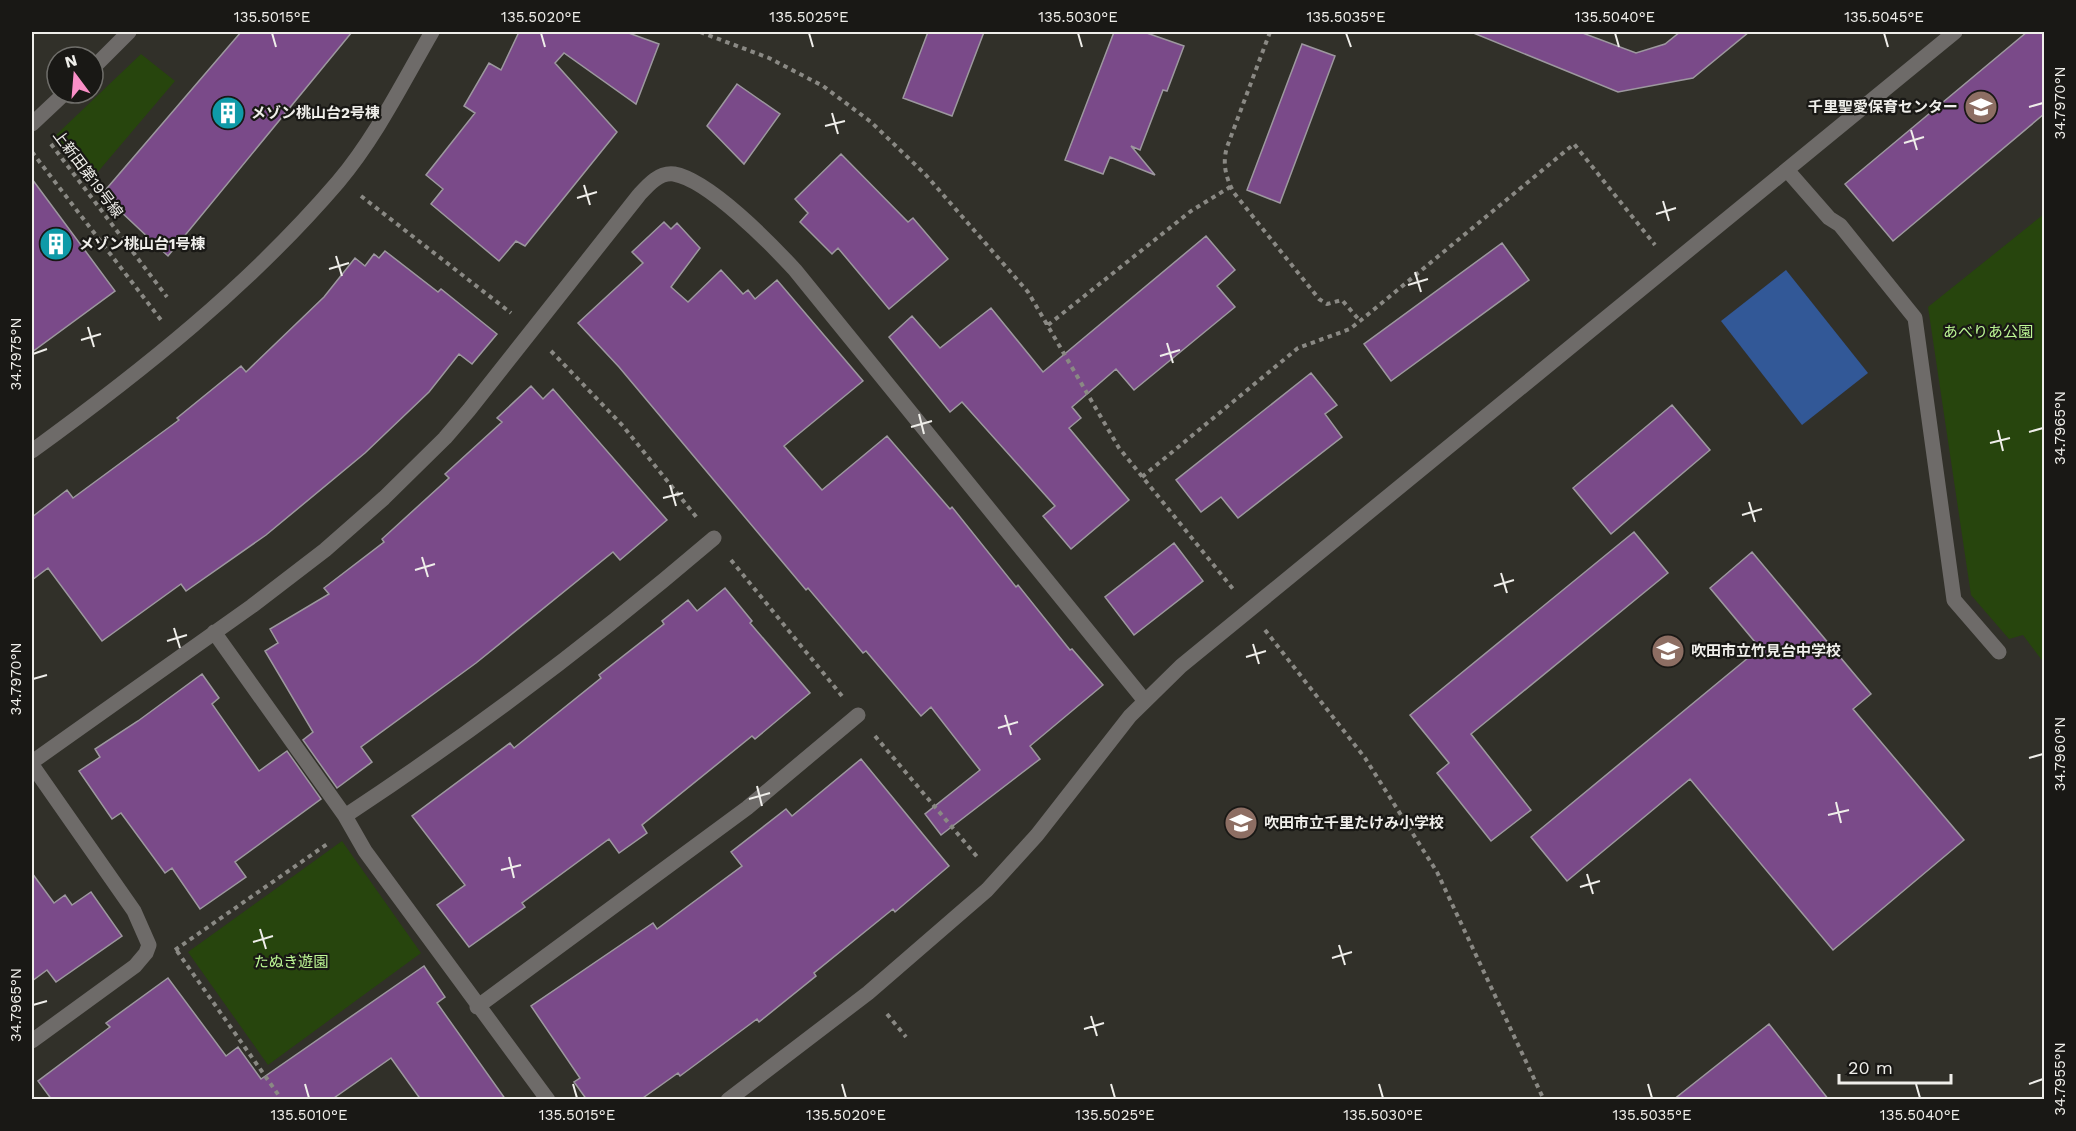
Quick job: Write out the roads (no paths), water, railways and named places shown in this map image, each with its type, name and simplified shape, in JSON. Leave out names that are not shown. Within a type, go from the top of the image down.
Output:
[{"type":"street","points":[[105,56],[129,32]]},
{"type":"street","points":[[32,451],[177,341],[252,274],[339,180],[378,125],[432,32]]},
{"type":"street","points":[[728,1100],[868,993],[951,923],[997,880],[1038,835],[1110,740],[1181,666],[1955,32]]},
{"type":"street","points":[[32,123],[52,105]]},
{"type":"street","points":[[1787,170],[1829,218],[1840,225],[1915,318],[1954,600],[1999,652]]},
{"type":"street","points":[[32,1041],[135,966],[146,953],[149,945],[135,911],[32,764],[325,550],[416,467],[469,410],[530,330],[651,182],[665,175],[674,174],[696,185],[759,233],[795,270],[1145,701]]},
{"type":"street","points":[[345,816],[550,671],[714,538]]},
{"type":"street","points":[[214,632],[345,816],[365,851],[477,1008],[513,1050],[548,1100]]},
{"type":"street","points":[[477,1008],[747,808],[858,715]]},
{"type":"water","points":[[1786,270],[1868,373],[1802,425],[1721,321]]},
{"type":"place","name":"千里聖愛保育センター","points":[[1981,107]]},
{"type":"place","name":"メゾン桃山台2号棟","points":[[228,113]]},
{"type":"place","name":"メゾン桃山台1号棟","points":[[56,244]]},
{"type":"place","name":"吹田市立竹見台中学校","points":[[1668,651]]},
{"type":"place","name":"吹田市立千里たけみ小学校","points":[[1241,823]]},
{"type":"park label","name":"あべりあ公園","points":[[1988,332]]},
{"type":"park label","name":"たぬき遊園","points":[[291,962]]}]
